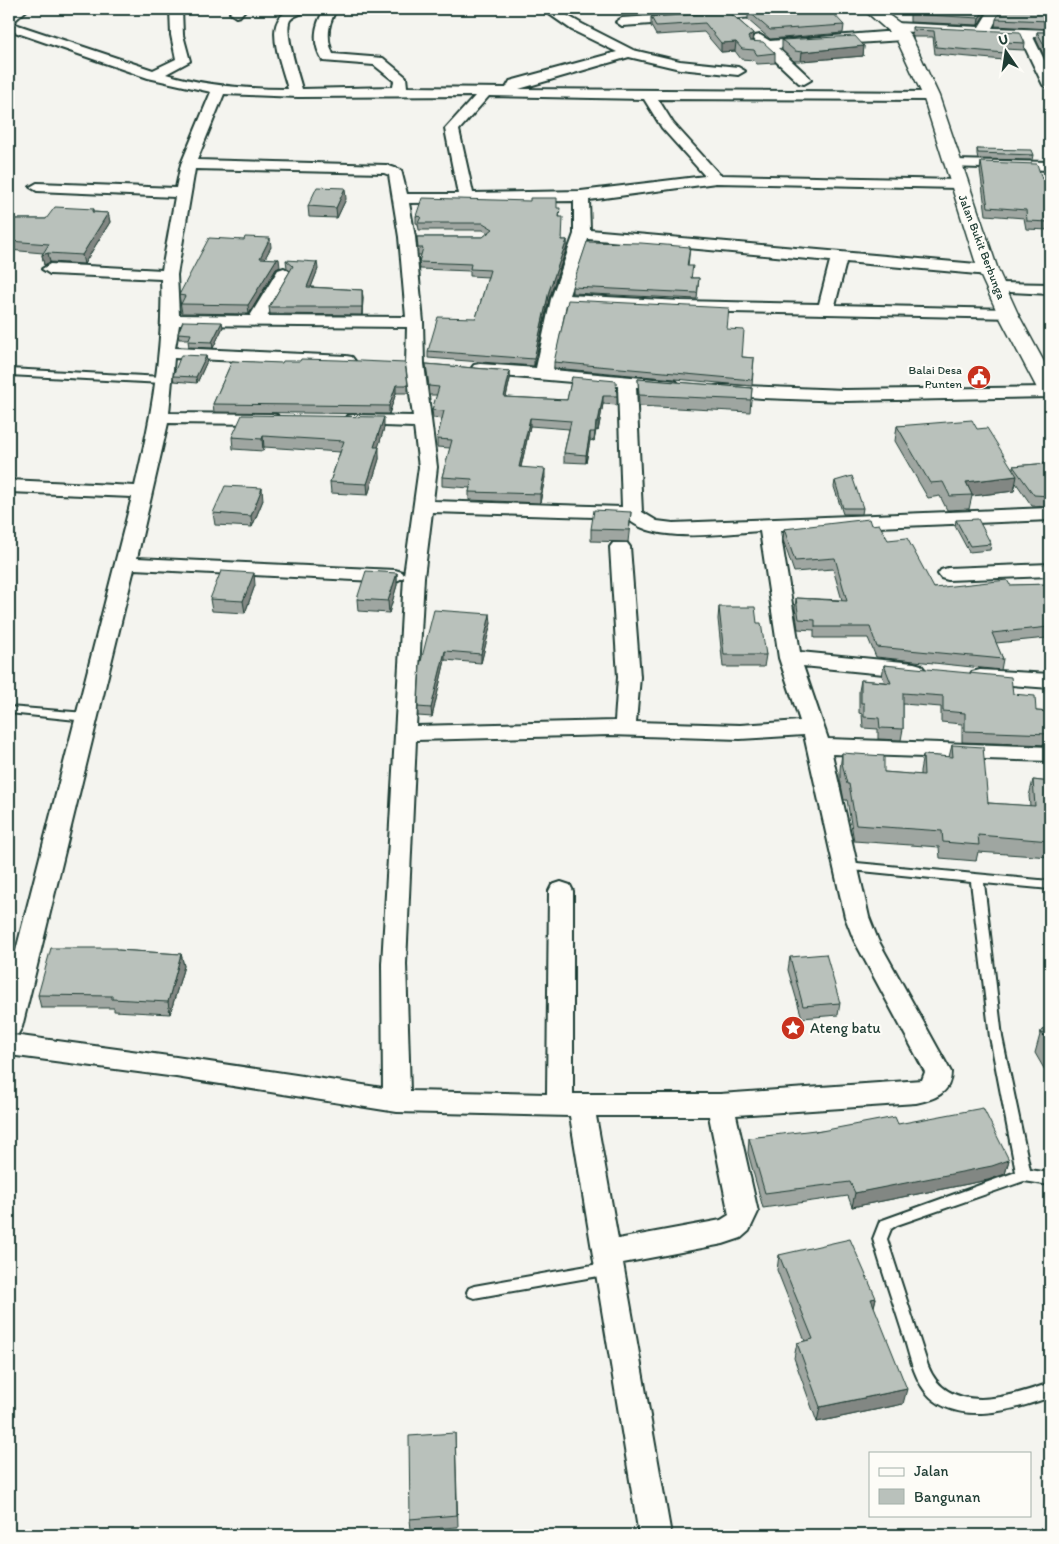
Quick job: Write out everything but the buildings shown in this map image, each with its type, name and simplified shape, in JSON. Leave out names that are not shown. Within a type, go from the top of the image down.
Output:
[{"type":"main road","points":[[879,11],[894,33]]},
{"type":"main road","name":"Jalan Bukit Berbunga","points":[[894,33],[931,96],[954,164],[958,184],[988,270],[998,288],[1008,314],[1050,392]]},
{"type":"street","points":[[9,20],[22,9]]},
{"type":"street","points":[[153,75],[182,61],[177,35],[176,9]]},
{"type":"street","points":[[283,20],[302,9]]},
{"type":"street","points":[[548,9],[577,27],[628,53],[680,65],[738,71]]},
{"type":"street","points":[[622,22],[729,12],[813,9]]},
{"type":"street","points":[[984,30],[996,9]]},
{"type":"street","points":[[729,12],[804,80]]},
{"type":"street","points":[[283,20],[327,14],[322,38],[328,58],[378,62],[401,80],[401,91]]},
{"type":"street","points":[[283,20],[286,54],[296,92]]},
{"type":"street","points":[[9,26],[153,75],[219,89],[296,92],[427,91],[649,96],[931,96]]},
{"type":"street","points":[[756,38],[870,37],[894,33],[984,30],[1050,34]]},
{"type":"street","points":[[1024,32],[1049,83]]},
{"type":"street","points":[[511,94],[515,84],[628,53]]},
{"type":"street","points":[[9,1027],[126,563],[160,418],[171,320],[169,275],[188,164],[219,89]]},
{"type":"street","points":[[466,196],[452,129],[485,93]]},
{"type":"street","points":[[649,96],[667,126],[716,180]]},
{"type":"street","points":[[188,164],[388,169],[396,173],[407,237],[421,364],[422,422],[428,467],[414,577],[405,734],[394,964],[397,1101]]},
{"type":"street","points":[[954,164],[1050,166]]},
{"type":"street","points":[[400,199],[466,196],[581,196],[716,180],[958,184]]},
{"type":"street","points":[[37,187],[184,193]]},
{"type":"street","points":[[543,374],[559,299],[582,234],[581,196]]},
{"type":"street","points":[[582,234],[988,270]]},
{"type":"street","points":[[407,237],[426,237]]},
{"type":"street","points":[[826,308],[839,258]]},
{"type":"street","points":[[50,269],[169,275]]},
{"type":"street","points":[[255,322],[284,273]]},
{"type":"street","points":[[998,288],[1050,289]]},
{"type":"street","points":[[559,299],[681,306],[826,308],[1008,314]]},
{"type":"street","points":[[171,320],[415,322]]},
{"type":"street","points":[[166,353],[365,362]]},
{"type":"street","points":[[395,363],[421,364]]},
{"type":"street","points":[[468,368],[683,386]]},
{"type":"street","points":[[627,382],[632,513]]},
{"type":"street","points":[[702,388],[767,394],[859,396],[1050,392]]},
{"type":"street","points":[[160,418],[289,419]]},
{"type":"street","points":[[338,420],[422,422]]},
{"type":"street","points":[[9,486],[142,492]]},
{"type":"street","points":[[423,506],[632,513],[650,524],[673,529],[1050,514]]},
{"type":"street","points":[[9,1045],[176,1067],[397,1101],[720,1105],[916,1092],[930,1089],[938,1080],[938,1072],[866,940],[857,917],[815,736],[790,658],[768,524]]},
{"type":"street","points":[[620,547],[629,677],[625,728]]},
{"type":"street","points":[[126,563],[414,577]]},
{"type":"street","points":[[948,574],[1050,570]]},
{"type":"street","points":[[790,658],[948,674],[1050,681]]},
{"type":"street","points":[[405,734],[625,728],[815,736],[1050,754]]},
{"type":"street","points":[[561,891],[570,1104],[609,1260],[655,1535]]},
{"type":"street","points":[[609,1260],[723,1232],[738,1226],[742,1222],[744,1212],[720,1105]]},
{"type":"lane","points":[[9,372],[163,380]]},
{"type":"lane","points":[[9,710],[86,717]]},
{"type":"lane","points":[[846,866],[1050,884]]},
{"type":"lane","points":[[976,878],[996,1037],[1024,1175]]},
{"type":"lane","points":[[1050,1179],[1024,1175],[885,1225],[880,1239],[924,1375],[941,1397],[955,1402],[978,1406],[1031,1397],[1050,1390]]},
{"type":"lane","points":[[474,1292],[609,1260]]},
{"type":"place","name":"Balai Desa Punten","points":[[979,377]]},
{"type":"place","name":"Ateng batu","points":[[793,1028]]}]
